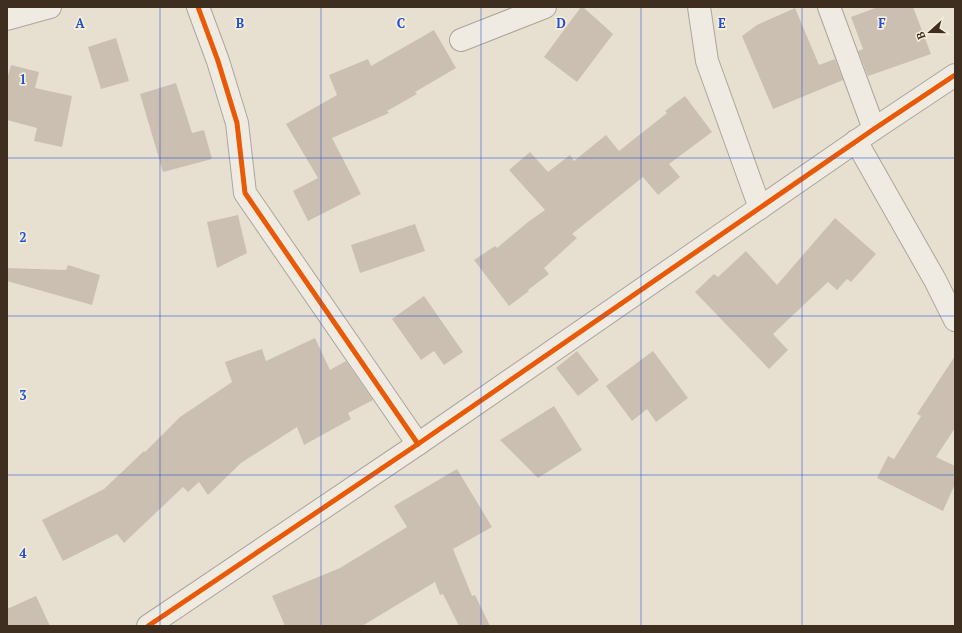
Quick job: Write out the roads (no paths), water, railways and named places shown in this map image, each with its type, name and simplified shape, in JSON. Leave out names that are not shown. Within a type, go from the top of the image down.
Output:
[{"type":"street","points":[[7,19],[50,7]]},
{"type":"street","points":[[198,7],[218,61],[237,123],[245,193],[418,444]]},
{"type":"street","points":[[461,40],[545,7]]},
{"type":"street","points":[[699,7],[707,61],[760,208]]},
{"type":"street","points":[[829,7],[865,135],[955,320]]},
{"type":"street","points":[[148,626],[418,444],[865,135],[955,75]]}]
